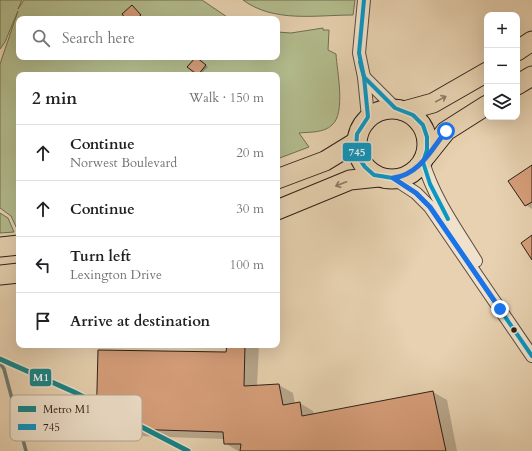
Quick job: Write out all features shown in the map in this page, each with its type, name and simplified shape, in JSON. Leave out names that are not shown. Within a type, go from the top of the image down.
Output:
[{"type":"main road","points":[[520,49],[532,41]]},
{"type":"main road","points":[[520,64],[532,57]]},
{"type":"main road","points":[[520,84],[532,76]]},
{"type":"main road","points":[[399,110],[433,103],[482,79]]},
{"type":"main road","points":[[280,209],[350,180],[386,178],[411,173],[425,159],[446,131],[484,107]]},
{"type":"main road","points":[[386,178],[367,170],[360,162],[356,142],[360,127],[368,117],[386,109],[399,110],[413,115],[423,125],[427,137],[425,159]]},
{"type":"main road","points":[[280,178],[324,162],[356,142]]},
{"type":"main road","points":[[0,247],[16,245]]},
{"type":"main road","points":[[0,275],[16,273]]},
{"type":"street","points":[[364,0],[359,52],[364,77],[368,117]]},
{"type":"street","points":[[364,77],[399,110]]},
{"type":"street","points":[[425,159],[430,184],[448,219],[532,342]]},
{"type":"street","points":[[386,178],[416,193],[430,207],[532,356]]},
{"type":"green space","points":[[0,0],[22,0],[18,9],[24,0],[202,0],[226,16],[16,16],[18,11],[5,42],[0,49]]},
{"type":"green space","points":[[243,0],[355,0],[353,15],[296,16],[268,12]]},
{"type":"green space","points":[[16,17],[16,60],[280,60],[280,32],[291,33],[323,28],[323,30],[329,30],[328,50],[336,54],[340,91],[339,111],[336,119],[329,128],[316,132],[299,133],[309,147],[280,158],[280,72],[16,72],[16,227],[11,216],[0,208],[0,64]]},
{"type":"green space","points":[[0,213],[8,218],[14,232],[0,233]]},
{"type":"building","points":[[132,5],[141,15],[124,16],[122,14]]},
{"type":"building","points":[[193,60],[200,60],[206,65],[200,72],[194,72],[187,67]]},
{"type":"building","points":[[532,165],[532,202],[525,206],[508,181]]},
{"type":"building","points":[[532,235],[532,260],[521,243]]},
{"type":"building","points":[[227,348],[245,348],[244,386],[279,384],[283,405],[300,402],[302,416],[433,391],[446,451],[240,451],[241,444],[224,444],[223,432],[142,429],[142,395],[97,395],[98,350],[226,352]]},
{"type":"waterway","points":[[0,363],[4,369],[11,395]]},
{"type":"waterway","points":[[23,441],[26,451]]},
{"type":"metro line","name":"M1","points":[[0,359],[80,395]]},
{"type":"metro line","name":"M1","points":[[142,427],[188,451]]},
{"type":"transit line","name":"745","points":[[364,0],[359,53],[364,77],[368,117],[357,134],[356,149],[358,157],[365,167],[374,175],[393,178],[416,193],[430,207],[532,356]]},
{"type":"transit line","name":"745","points":[[360,62],[364,77],[395,108],[413,115],[423,125],[427,137],[427,150],[423,162],[430,184],[448,219]]},
{"type":"route","points":[[446,131],[418,167],[411,173],[398,178],[393,178],[416,193],[430,207],[500,309]]}]
